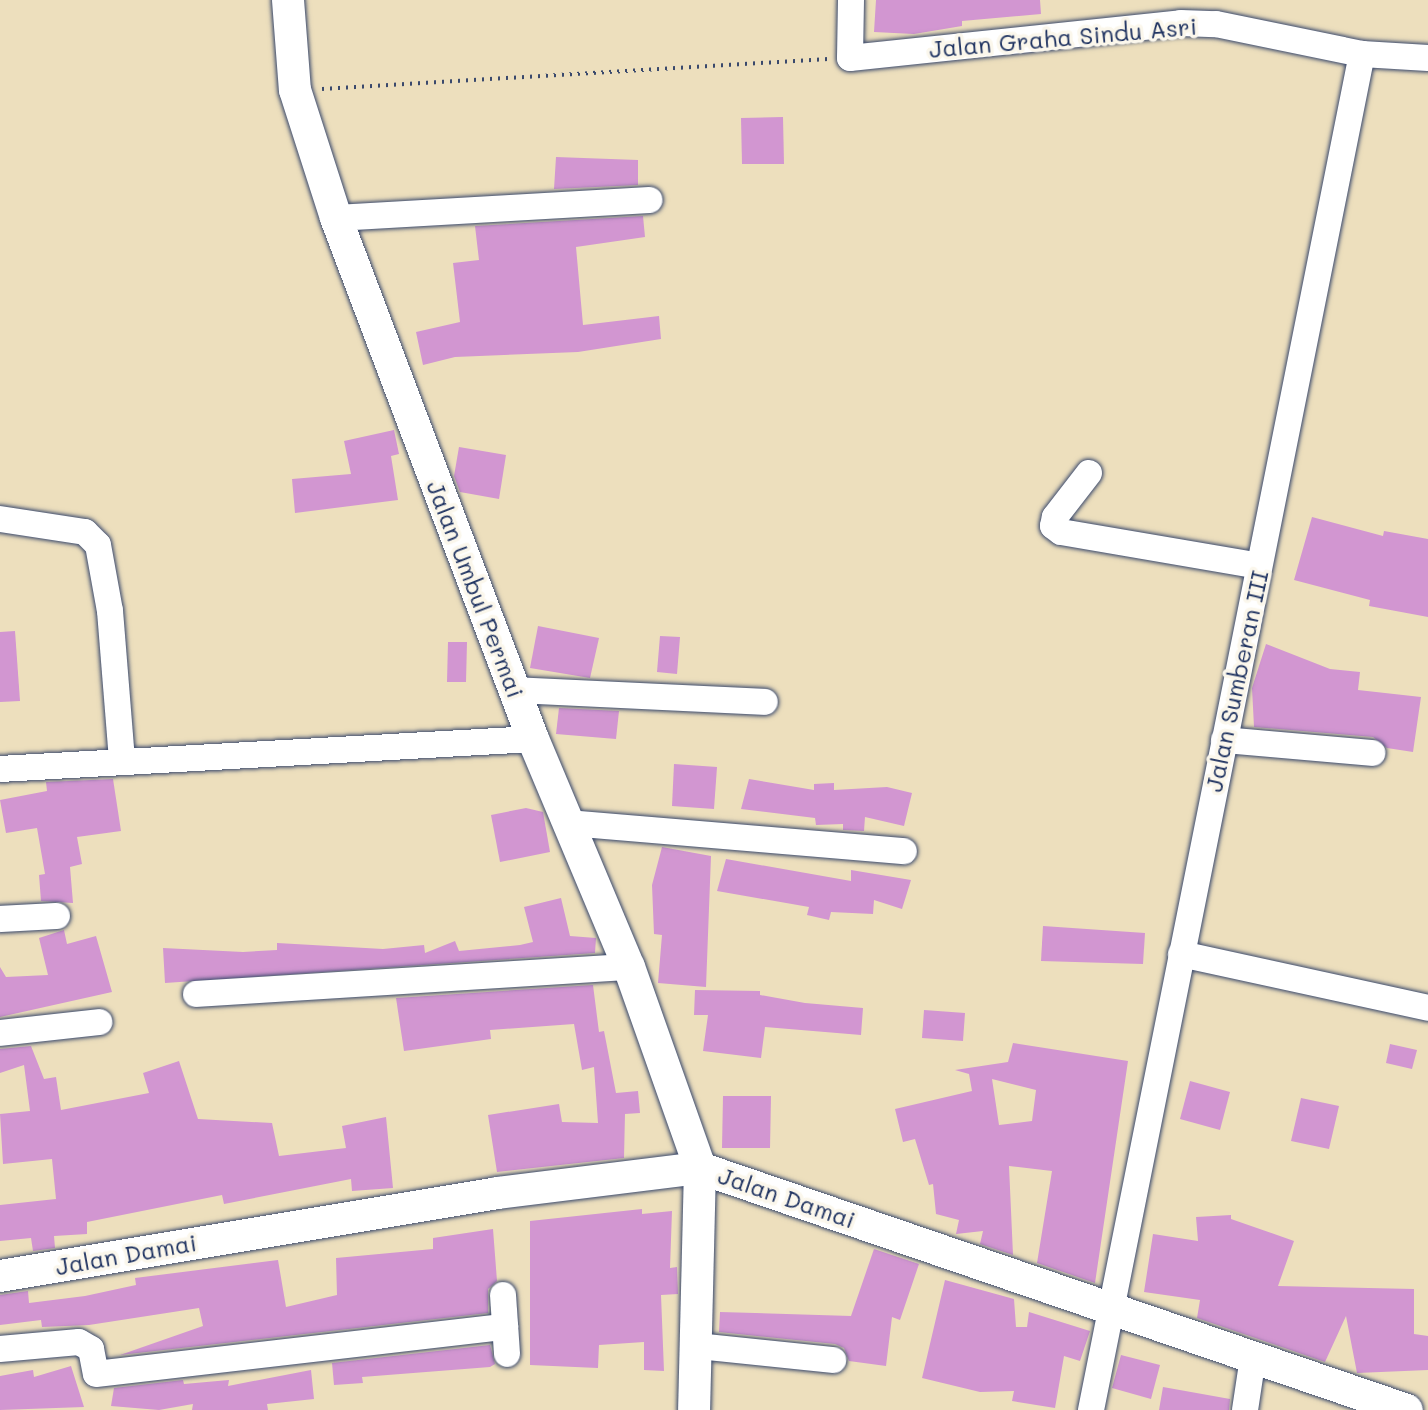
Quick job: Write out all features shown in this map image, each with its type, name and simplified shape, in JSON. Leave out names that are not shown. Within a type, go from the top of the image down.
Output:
[{"type":"main road","name":"Jalan Umbul Permai","points":[[288,0],[295,90],[336,218],[533,739],[629,967],[700,1168]]},
{"type":"main road","name":"Jalan Damai","points":[[0,1276],[498,1193],[700,1168],[1407,1410]]},
{"type":"main road","points":[[694,1410],[700,1168]]},
{"type":"street","points":[[850,58],[851,0]]},
{"type":"street","name":"Jalan Graha Sindu Asri","points":[[850,58],[1208,12],[1362,54],[1428,58]]},
{"type":"street","name":"Jalan Sumberan III","points":[[1091,1410],[1362,54]]},
{"type":"street","points":[[336,218],[649,200]]},
{"type":"street","points":[[1089,473],[1055,517],[1053,526],[1061,532],[1259,566]]},
{"type":"street","points":[[0,519],[85,532],[98,545],[110,611],[122,759]]},
{"type":"street","points":[[514,690],[765,702]]},
{"type":"street","points":[[0,769],[122,759],[533,739]]},
{"type":"street","points":[[1224,740],[1372,753]]},
{"type":"street","points":[[568,823],[904,851]]},
{"type":"street","points":[[0,919],[57,916]]},
{"type":"street","points":[[1181,954],[1428,1008]]},
{"type":"street","points":[[196,994],[629,967]]},
{"type":"street","points":[[0,1033],[99,1022]]},
{"type":"street","points":[[503,1295],[507,1354]]},
{"type":"street","points":[[0,1349],[79,1342],[91,1349],[96,1374],[505,1327]]},
{"type":"street","points":[[697,1346],[833,1360]]},
{"type":"street","points":[[1245,1410],[1253,1357]]},
{"type":"path","points":[[295,90],[850,58]]},
{"type":"building","points":[[876,0],[1040,0],[1041,14],[962,21],[962,26],[914,34],[874,32]]},
{"type":"building","points":[[783,117],[784,164],[742,164],[741,118]]},
{"type":"building","points":[[556,157],[638,160],[638,185],[554,189]]},
{"type":"building","points":[[643,216],[645,237],[576,247],[583,325],[659,316],[661,339],[578,352],[455,357],[423,365],[416,332],[460,322],[453,263],[479,260],[475,226]]},
{"type":"building","points":[[394,430],[399,454],[391,456],[398,500],[295,513],[292,479],[351,474],[344,441]]},
{"type":"building","points":[[459,447],[506,455],[499,499],[460,492],[454,476]]},
{"type":"building","points":[[1312,517],[1383,536],[1384,531],[1428,539],[1428,617],[1369,606],[1370,600],[1294,580]]},
{"type":"building","points":[[538,626],[599,638],[590,678],[530,668]]},
{"type":"building","points":[[15,631],[20,701],[0,702],[0,632]]},
{"type":"building","points":[[660,636],[680,637],[677,674],[657,672]]},
{"type":"building","points":[[448,642],[467,642],[466,682],[447,682]]},
{"type":"building","points":[[1266,644],[1330,669],[1360,672],[1358,690],[1421,697],[1413,752],[1387,748],[1373,737],[1254,727],[1252,688]]},
{"type":"building","points":[[559,708],[619,711],[616,739],[556,734]]},
{"type":"building","points":[[674,764],[717,767],[714,809],[672,806]]},
{"type":"building","points":[[113,779],[121,831],[77,837],[82,864],[70,867],[73,903],[41,901],[39,875],[45,874],[37,828],[6,833],[0,800],[47,791],[46,782]]},
{"type":"building","points":[[749,779],[814,790],[814,784],[834,783],[834,790],[887,787],[912,793],[904,826],[865,817],[864,831],[843,830],[843,824],[816,825],[815,818],[741,809]]},
{"type":"building","points":[[526,808],[543,812],[550,852],[500,862],[491,815]]},
{"type":"building","points":[[662,847],[711,856],[706,987],[658,983],[662,935],[654,934],[652,885]]},
{"type":"building","points":[[726,859],[851,881],[851,870],[911,880],[902,909],[874,900],[873,914],[831,912],[829,920],[807,915],[809,907],[717,891]]},
{"type":"building","points":[[561,898],[570,936],[596,938],[595,953],[165,983],[163,948],[243,952],[277,950],[277,943],[383,949],[424,945],[425,953],[455,941],[459,951],[520,945],[533,942],[524,907]]},
{"type":"building","points":[[1043,926],[1145,933],[1143,964],[1041,961]]},
{"type":"building","points":[[64,930],[67,944],[96,936],[112,992],[0,1017],[0,967],[6,977],[48,975],[39,938]]},
{"type":"building","points":[[593,985],[599,1032],[604,1031],[616,1093],[638,1091],[640,1113],[625,1114],[624,1158],[497,1172],[488,1115],[559,1104],[562,1122],[598,1123],[594,1067],[582,1070],[574,1024],[490,1030],[491,1039],[404,1051],[396,998]]},
{"type":"building","points":[[695,990],[760,991],[760,995],[805,1003],[863,1008],[861,1035],[765,1027],[761,1058],[703,1051],[708,1015],[694,1015]]},
{"type":"building","points":[[924,1010],[965,1013],[963,1041],[922,1038]]},
{"type":"building","points":[[1013,1043],[1128,1061],[1095,1283],[1037,1263],[1052,1171],[1009,1166],[1013,1255],[980,1244],[983,1231],[956,1234],[959,1220],[936,1214],[933,1184],[929,1185],[915,1139],[903,1142],[895,1109],[972,1091],[969,1074],[955,1070],[1008,1062]],"holes":[[[992,1079],[1036,1090],[1032,1121],[999,1125]]]},
{"type":"building","points":[[1390,1044],[1417,1050],[1412,1069],[1386,1063]]},
{"type":"building","points":[[31,1046],[44,1079],[56,1077],[61,1110],[149,1093],[143,1073],[179,1061],[198,1119],[272,1123],[279,1156],[346,1148],[342,1126],[386,1117],[393,1188],[352,1191],[351,1179],[224,1204],[222,1195],[87,1222],[87,1234],[54,1236],[55,1248],[33,1251],[31,1238],[0,1241],[0,1205],[56,1199],[52,1159],[3,1164],[0,1114],[30,1111],[24,1065],[0,1073],[0,1049]]},
{"type":"building","points":[[1190,1081],[1230,1092],[1220,1130],[1180,1119]]},
{"type":"building","points":[[723,1096],[771,1096],[770,1148],[722,1148]]},
{"type":"building","points":[[1301,1098],[1339,1106],[1329,1149],[1291,1141]]},
{"type":"building","points":[[642,1209],[642,1214],[672,1211],[670,1268],[677,1267],[678,1294],[661,1295],[664,1371],[644,1370],[644,1342],[599,1345],[598,1368],[530,1365],[530,1221]]},
{"type":"building","points":[[1231,1215],[1231,1219],[1294,1241],[1278,1286],[1414,1289],[1414,1334],[1428,1336],[1428,1370],[1357,1373],[1346,1316],[1325,1362],[1197,1318],[1200,1300],[1144,1292],[1153,1234],[1198,1241],[1196,1217]]},
{"type":"building","points":[[493,1229],[497,1281],[488,1289],[488,1313],[120,1355],[203,1326],[199,1308],[89,1325],[42,1327],[41,1320],[0,1325],[0,1295],[28,1291],[29,1303],[85,1296],[136,1285],[135,1278],[278,1260],[286,1307],[337,1295],[336,1258],[433,1249],[433,1238]]},
{"type":"building","points":[[874,1249],[919,1264],[900,1320],[892,1317],[886,1366],[849,1361],[844,1348],[835,1344],[719,1332],[720,1312],[851,1316]]},
{"type":"building","points":[[945,1280],[1014,1299],[1016,1327],[1027,1327],[1029,1312],[1090,1331],[1080,1361],[1064,1356],[1055,1408],[1012,1401],[1014,1391],[980,1392],[922,1378]]},
{"type":"building","points":[[490,1345],[495,1364],[490,1367],[362,1377],[363,1383],[334,1385],[332,1363]]},
{"type":"building","points":[[1121,1355],[1160,1365],[1151,1399],[1112,1388]]},
{"type":"building","points":[[71,1366],[84,1407],[0,1410],[0,1376],[33,1370],[34,1377]]},
{"type":"building","points":[[311,1370],[314,1399],[267,1404],[268,1410],[192,1410],[193,1404],[159,1410],[111,1406],[114,1388],[183,1380],[184,1384],[229,1380],[228,1386]]},
{"type":"building","points":[[1163,1387],[1230,1399],[1229,1410],[1159,1410]]}]
